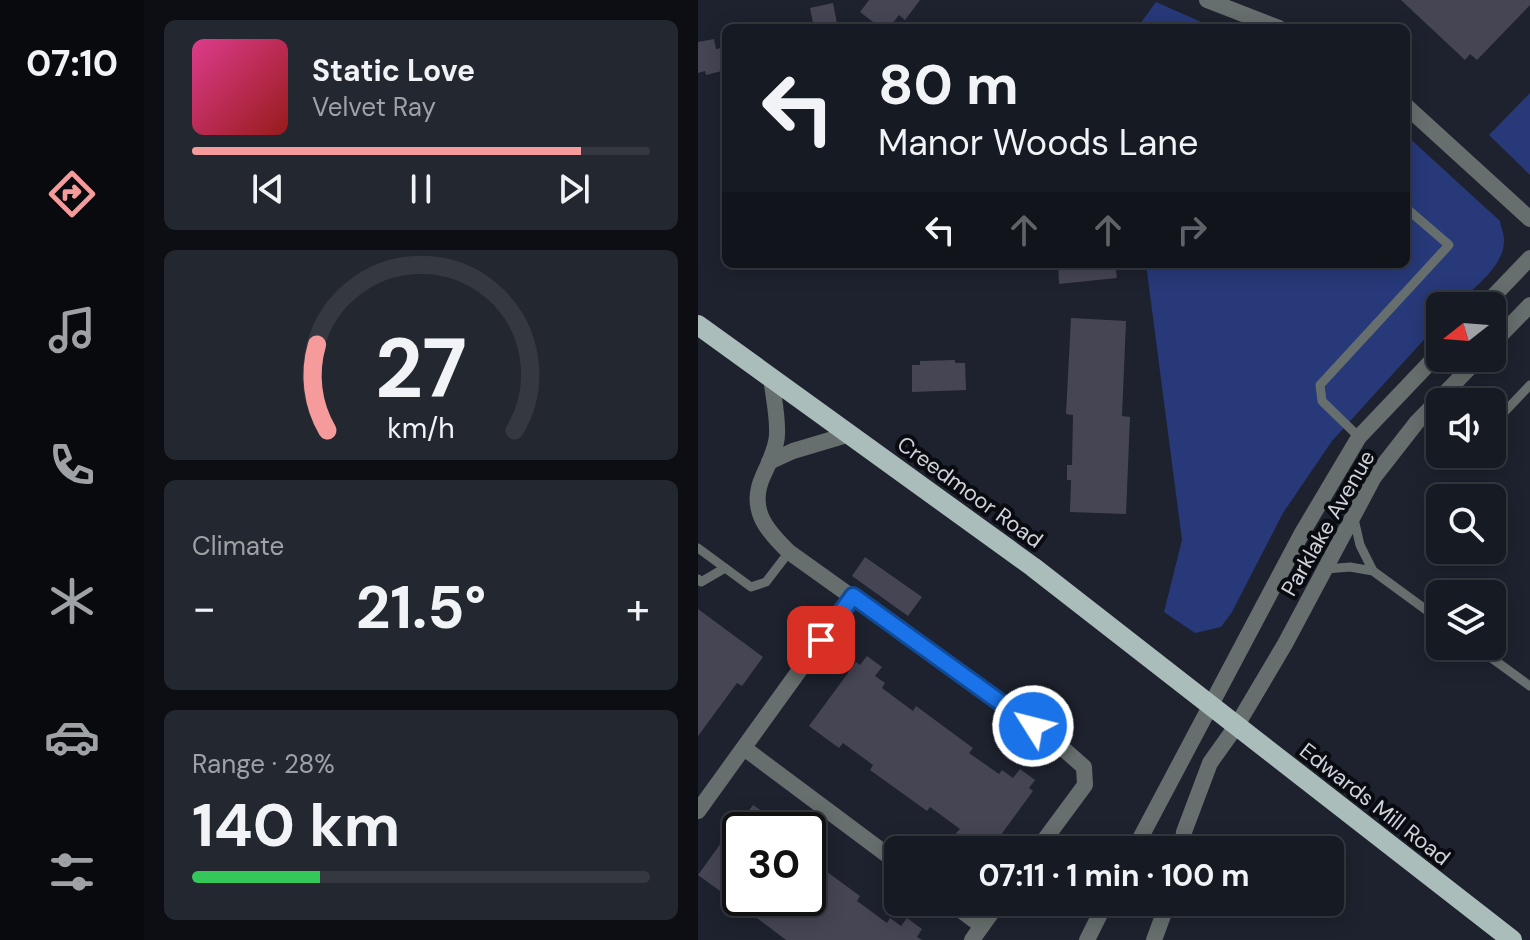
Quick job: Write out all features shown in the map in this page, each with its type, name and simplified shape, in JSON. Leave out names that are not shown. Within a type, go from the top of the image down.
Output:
[{"type":"main road","name":"Creedmoor Road","points":[[698,325],[1033,567],[1210,704]]},
{"type":"main road","name":"Edwards Mill Road","points":[[1210,704],[1512,940]]},
{"type":"street","points":[[1207,0],[1269,24]]},
{"type":"street","points":[[1410,110],[1530,219]]},
{"type":"street","points":[[1497,292],[1530,258]]},
{"type":"street","points":[[1506,330],[1530,305]]},
{"type":"street","name":"Parklake Avenue","points":[[1141,836],[1302,533],[1359,437],[1426,367]]},
{"type":"street","name":"Parklake Avenue","points":[[1453,388],[1467,372]]},
{"type":"street","points":[[771,377],[777,435],[760,483],[757,512],[771,535],[789,552],[1059,745],[1084,767],[1085,785],[1047,836]]},
{"type":"street","name":"Parklake Avenue","points":[[1184,836],[1204,775],[1237,725],[1326,569],[1374,477],[1426,414]]},
{"type":"street","points":[[769,462],[793,451],[850,434]]},
{"type":"street","points":[[698,811],[853,596]]},
{"type":"street","points":[[744,748],[884,853]]},
{"type":"street","points":[[962,916],[977,933],[989,916]]},
{"type":"street","points":[[1087,940],[1099,916]]},
{"type":"street","points":[[1154,940],[1163,916]]},
{"type":"lane","points":[[1359,437],[1322,401],[1320,385],[1449,245],[1410,211]]},
{"type":"lane","points":[[1506,410],[1530,385]]},
{"type":"lane","points":[[1354,519],[1360,545],[1373,571]]},
{"type":"lane","points":[[698,548],[751,587],[766,582],[789,552]]},
{"type":"lane","points":[[1326,569],[1350,567],[1373,571],[1426,610]]},
{"type":"lane","points":[[698,579],[701,582],[725,568]]},
{"type":"lane","points":[[1494,660],[1530,686]]},
{"type":"shaded area","points":[[1156,2],[1206,24],[1140,24]]},
{"type":"shaded area","points":[[1530,93],[1530,175],[1489,135]]},
{"type":"shaded area","points":[[1410,139],[1500,221],[1504,240],[1499,259],[1469,292],[1426,292],[1426,337],[1332,441],[1283,513],[1232,612],[1221,627],[1195,633],[1164,612],[1182,540],[1147,268],[1410,268]]},
{"type":"building","points":[[869,0],[920,0],[905,20],[899,15],[892,24],[876,24],[860,12]]},
{"type":"building","points":[[1401,0],[1530,0],[1530,5],[1477,60],[1470,54],[1465,60]]},
{"type":"building","points":[[833,3],[837,24],[813,24],[810,8]]},
{"type":"building","points":[[714,39],[716,49],[722,48],[722,71],[706,75],[705,71],[698,73],[698,42]]},
{"type":"building","points":[[1058,268],[1116,268],[1117,278],[1059,284]]},
{"type":"building","points":[[1071,318],[1126,321],[1122,416],[1130,417],[1126,514],[1070,512],[1071,480],[1067,480],[1067,465],[1072,465],[1073,415],[1066,414]]},
{"type":"building","points":[[955,360],[955,363],[965,363],[966,390],[912,392],[912,365],[920,365],[920,361]]},
{"type":"building","points":[[865,557],[922,597],[908,616],[852,576]]},
{"type":"building","points":[[698,609],[763,657],[742,686],[737,683],[698,736]]},
{"type":"building","points":[[867,656],[882,667],[875,676],[885,683],[882,688],[913,711],[916,706],[973,748],[969,753],[999,774],[1002,770],[1013,778],[1020,769],[1035,780],[1029,788],[1033,791],[1000,836],[960,836],[956,833],[960,829],[930,807],[927,811],[870,770],[873,765],[843,743],[839,748],[809,726],[856,662],[860,665]]},
{"type":"building","points":[[753,805],[763,812],[748,812]]},
{"type":"building","points":[[722,842],[722,892],[698,875]]},
{"type":"building","points":[[826,871],[860,896],[857,901],[887,923],[890,918],[901,926],[907,918],[922,929],[917,937],[922,940],[786,940],[757,918],[826,916]]},
{"type":"route","points":[[821,640],[853,596],[1033,726]]}]
